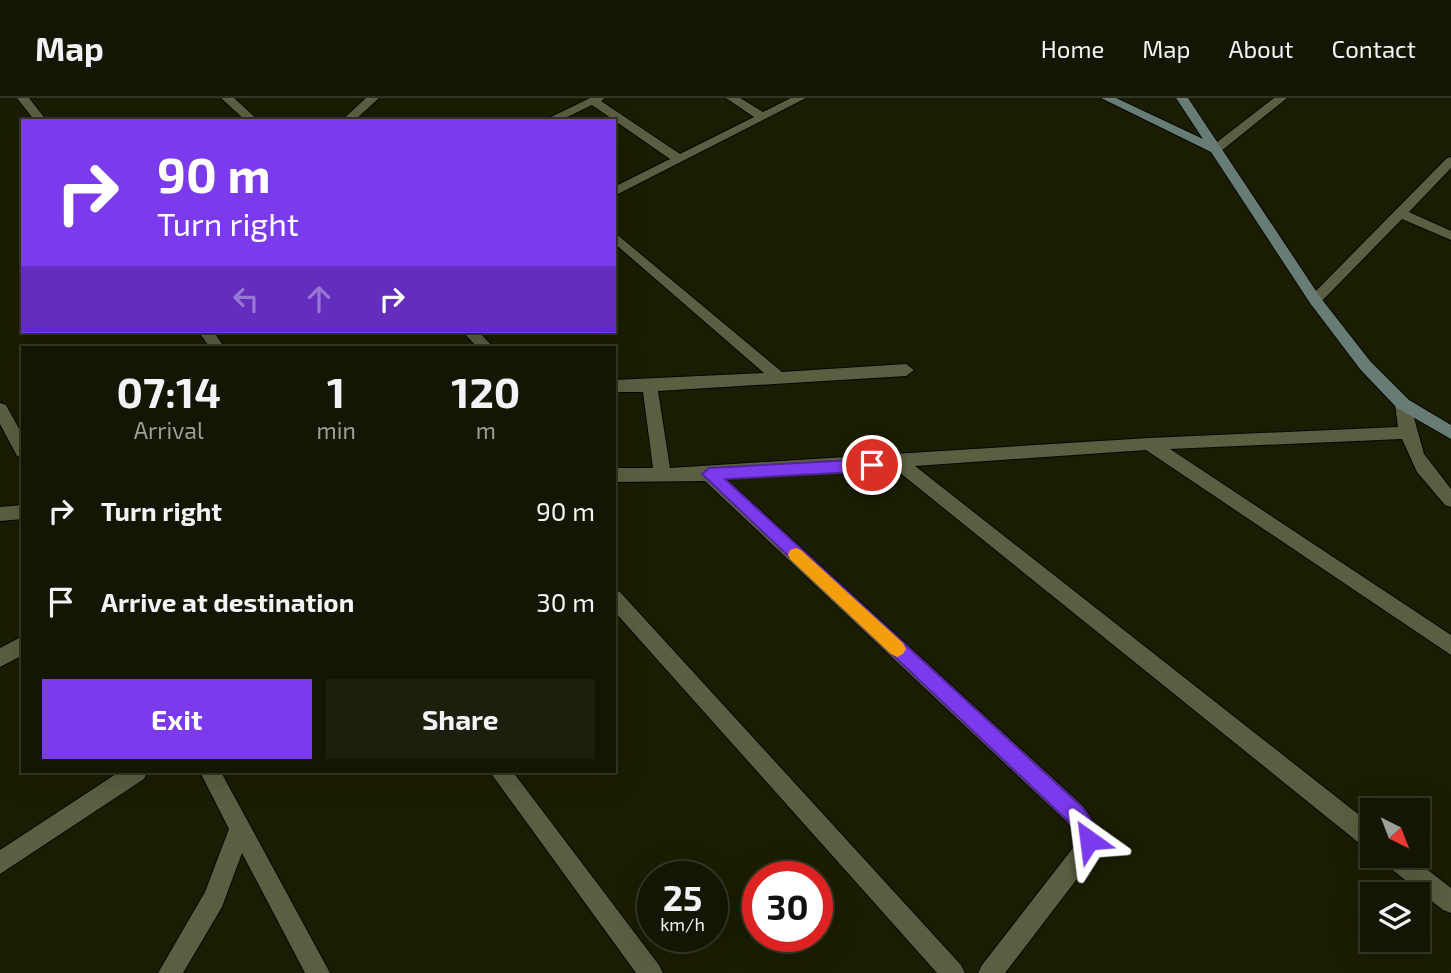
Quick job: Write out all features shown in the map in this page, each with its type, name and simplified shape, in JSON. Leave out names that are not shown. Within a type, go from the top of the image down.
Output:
[{"type":"street","points":[[23,98],[39,119]]},
{"type":"street","points":[[228,98],[251,119]]},
{"type":"street","points":[[349,119],[373,98]]},
{"type":"street","points":[[732,98],[763,117]]},
{"type":"street","points":[[616,191],[800,98]]},
{"type":"street","points":[[1107,98],[1216,149]]},
{"type":"street","points":[[1182,98],[1315,300],[1365,365],[1403,404],[1451,433]]},
{"type":"street","points":[[1216,149],[1281,98]]},
{"type":"street","points":[[553,119],[596,99],[679,159]]},
{"type":"street","points":[[1315,300],[1451,161]]},
{"type":"street","points":[[1400,213],[1451,236]]},
{"type":"street","points":[[616,238],[779,378]]},
{"type":"street","points":[[471,333],[484,346]]},
{"type":"street","points":[[616,386],[906,370]]},
{"type":"street","points":[[650,386],[662,473]]},
{"type":"street","points":[[1403,404],[1405,433],[1413,452],[1429,477],[1451,500]]},
{"type":"street","points":[[0,409],[21,447]]},
{"type":"street","points":[[616,475],[709,474],[1149,444],[1405,433]]},
{"type":"street","points":[[1149,444],[1451,646]]},
{"type":"street","points":[[899,463],[1360,829]]},
{"type":"street","points":[[709,474],[1075,814],[1086,828],[1089,840],[1085,850],[990,973]]},
{"type":"street","points":[[0,514],[21,512]]},
{"type":"street","points":[[616,600],[953,973]]},
{"type":"street","points":[[0,658],[21,646]]},
{"type":"street","points":[[0,863],[135,773]]},
{"type":"street","points":[[211,773],[318,973]]},
{"type":"street","points":[[501,773],[651,973]]},
{"type":"street","points":[[170,973],[214,899],[240,829]]},
{"type":"street","points":[[1408,868],[1451,902]]},
{"type":"slow traffic","points":[[796,555],[897,649]]},
{"type":"route","points":[[872,465],[709,474],[1075,814],[1086,828],[1089,840]]}]
